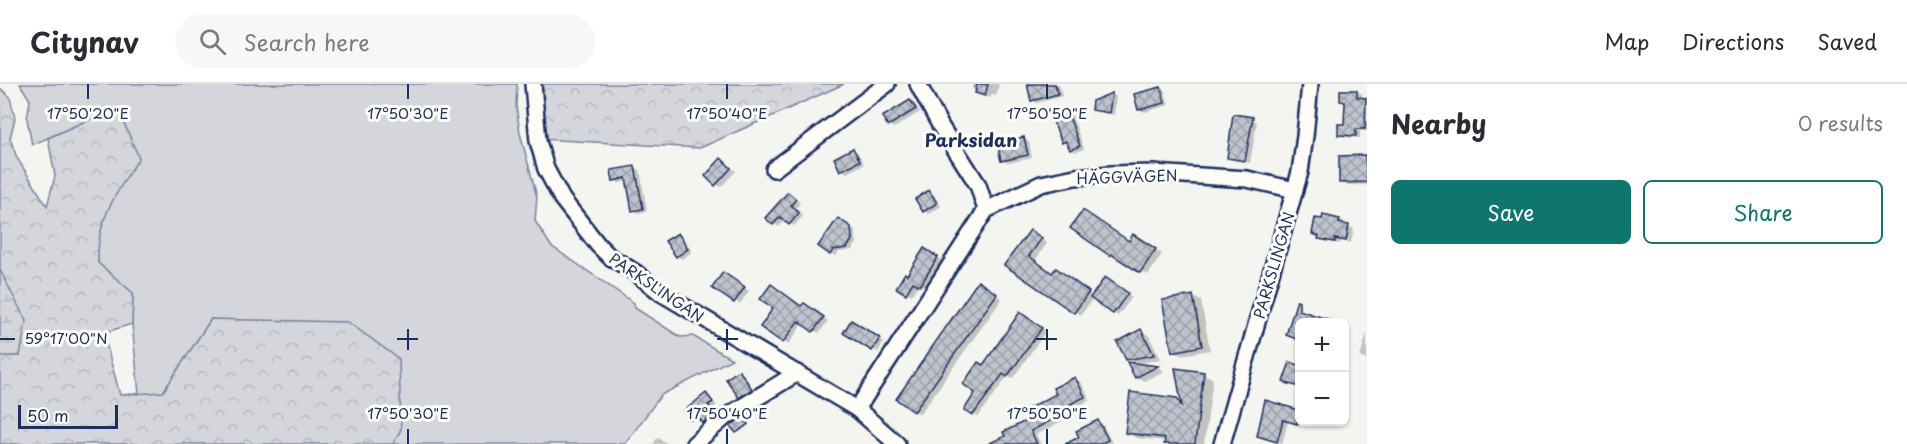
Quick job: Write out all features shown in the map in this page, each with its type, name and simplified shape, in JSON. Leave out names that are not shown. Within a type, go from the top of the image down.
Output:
[{"type":"street","name":"PARKSLINGAN","points":[[533,84],[538,141],[546,169],[562,199],[609,256],[636,273],[661,293],[857,409],[897,444]]},
{"type":"street","points":[[774,169],[887,84]]},
{"type":"street","points":[[857,409],[987,210],[978,185],[941,127],[918,84]]},
{"type":"street","name":"PARKSLINGAN","points":[[1222,444],[1300,172],[1310,84]]},
{"type":"street","name":"HÄGGVÄGEN","points":[[987,210],[1041,184],[1075,177],[1111,174],[1153,173],[1247,179],[1295,190]]},
{"type":"street","points":[[694,444],[724,418],[797,373]]},
{"type":"green space","points":[[20,84],[517,84],[516,106],[520,133],[537,197],[535,221],[551,246],[634,303],[635,308],[680,337],[693,336],[732,359],[661,395],[625,444],[393,444],[401,429],[211,319],[163,393],[139,394],[132,324],[133,293],[98,263],[97,242],[105,214],[119,188],[117,107],[32,145],[27,119],[30,100]]},
{"type":"green space","points":[[537,84],[844,84],[700,148],[541,139]]},
{"type":"green space","points":[[0,88],[10,97],[15,118],[10,138],[17,158],[47,206],[55,176],[48,138],[117,107],[139,158],[109,208],[100,233],[98,248],[98,263],[133,293],[132,324],[103,333],[120,395],[163,392],[211,319],[348,322],[399,359],[401,429],[393,444],[0,444],[0,356],[20,356],[0,270]]},
{"type":"green space","points":[[0,270],[26,321],[20,356],[0,356]]},
{"type":"building","points":[[977,84],[988,84],[985,96],[975,93]]},
{"type":"building","points":[[1027,84],[1055,84],[1058,94],[1031,101]]},
{"type":"building","points":[[1161,87],[1165,103],[1138,110],[1134,94]]},
{"type":"building","points":[[1340,90],[1357,90],[1357,97],[1366,98],[1365,129],[1356,129],[1356,136],[1338,135],[1338,124],[1344,124],[1345,102],[1340,101]]},
{"type":"building","points":[[1112,93],[1109,113],[1091,110],[1092,101]]},
{"type":"building","points":[[910,100],[916,109],[888,126],[882,117]]},
{"type":"building","points":[[1067,111],[1080,146],[1070,150],[1066,141],[1062,143],[1051,117]]},
{"type":"building","points":[[1233,114],[1253,117],[1245,161],[1227,158]]},
{"type":"building","points":[[1024,137],[1028,155],[1001,161],[997,143]]},
{"type":"building","points":[[853,148],[860,161],[840,171],[834,158]]},
{"type":"building","points":[[1365,155],[1367,182],[1339,183],[1339,156]]},
{"type":"building","points":[[721,158],[731,168],[715,186],[705,176]]},
{"type":"building","points":[[635,166],[643,209],[632,211],[626,178],[613,181],[611,170]]},
{"type":"building","points":[[929,190],[937,203],[923,212],[915,199]]},
{"type":"building","points":[[788,192],[796,199],[791,205],[799,213],[789,225],[780,217],[773,225],[765,218]]},
{"type":"building","points":[[1083,210],[1129,241],[1133,234],[1156,249],[1140,273],[1111,254],[1110,256],[1070,228]]},
{"type":"building","points":[[1323,215],[1340,219],[1339,223],[1349,225],[1346,241],[1318,239],[1319,236],[1312,234],[1315,218],[1322,219]]},
{"type":"building","points":[[838,218],[851,227],[852,240],[847,248],[833,250],[830,255],[818,246]]},
{"type":"building","points":[[1030,230],[1042,238],[1029,256],[1052,273],[1056,268],[1089,292],[1074,313],[1004,265]]},
{"type":"building","points":[[678,233],[688,249],[676,257],[665,241]]},
{"type":"building","points":[[924,248],[938,257],[920,286],[913,282],[906,294],[896,288]]},
{"type":"building","points":[[723,272],[745,287],[734,303],[712,288]]},
{"type":"building","points":[[1105,277],[1128,293],[1113,314],[1090,298]]},
{"type":"building","points":[[978,281],[997,294],[914,412],[896,399]]},
{"type":"building","points":[[771,284],[801,306],[804,303],[824,317],[813,332],[798,321],[783,343],[760,327],[773,308],[760,299]]},
{"type":"building","points":[[1193,295],[1202,346],[1172,352],[1162,300]]},
{"type":"building","points":[[1297,300],[1299,310],[1324,318],[1295,318],[1295,338],[1286,335]]},
{"type":"building","points":[[1020,312],[1042,328],[1007,377],[1003,374],[973,415],[964,410],[975,393],[963,384],[978,362],[983,365]]},
{"type":"building","points":[[851,320],[880,338],[872,351],[843,333]]},
{"type":"building","points":[[1141,329],[1154,355],[1126,360],[1117,342]]},
{"type":"building","points":[[1127,362],[1158,366],[1135,378]]},
{"type":"building","points":[[1290,362],[1295,364],[1295,386],[1283,382]]},
{"type":"building","points":[[1175,368],[1204,372],[1195,444],[1164,444],[1165,438],[1125,433],[1130,392],[1177,398],[1182,407]]},
{"type":"building","points":[[739,370],[752,389],[739,398],[726,379]]},
{"type":"building","points":[[1075,377],[1085,397],[1056,411],[1059,416],[1031,431],[1037,444],[988,444],[1005,436],[1003,432],[1032,418],[1027,409],[1056,394],[1053,388]]},
{"type":"building","points":[[706,393],[713,402],[708,405],[715,413],[703,423],[696,415],[691,420],[684,411]]},
{"type":"building","points":[[1265,400],[1295,409],[1295,423],[1283,420],[1277,442],[1257,436]]},
{"type":"building","points":[[743,417],[748,424],[736,433],[730,426]]},
{"type":"building","points":[[1098,420],[1108,440],[1100,444],[1065,444],[1079,437],[1076,431]]},
{"type":"district","name":"Parksidan","points":[[971,139]]}]
